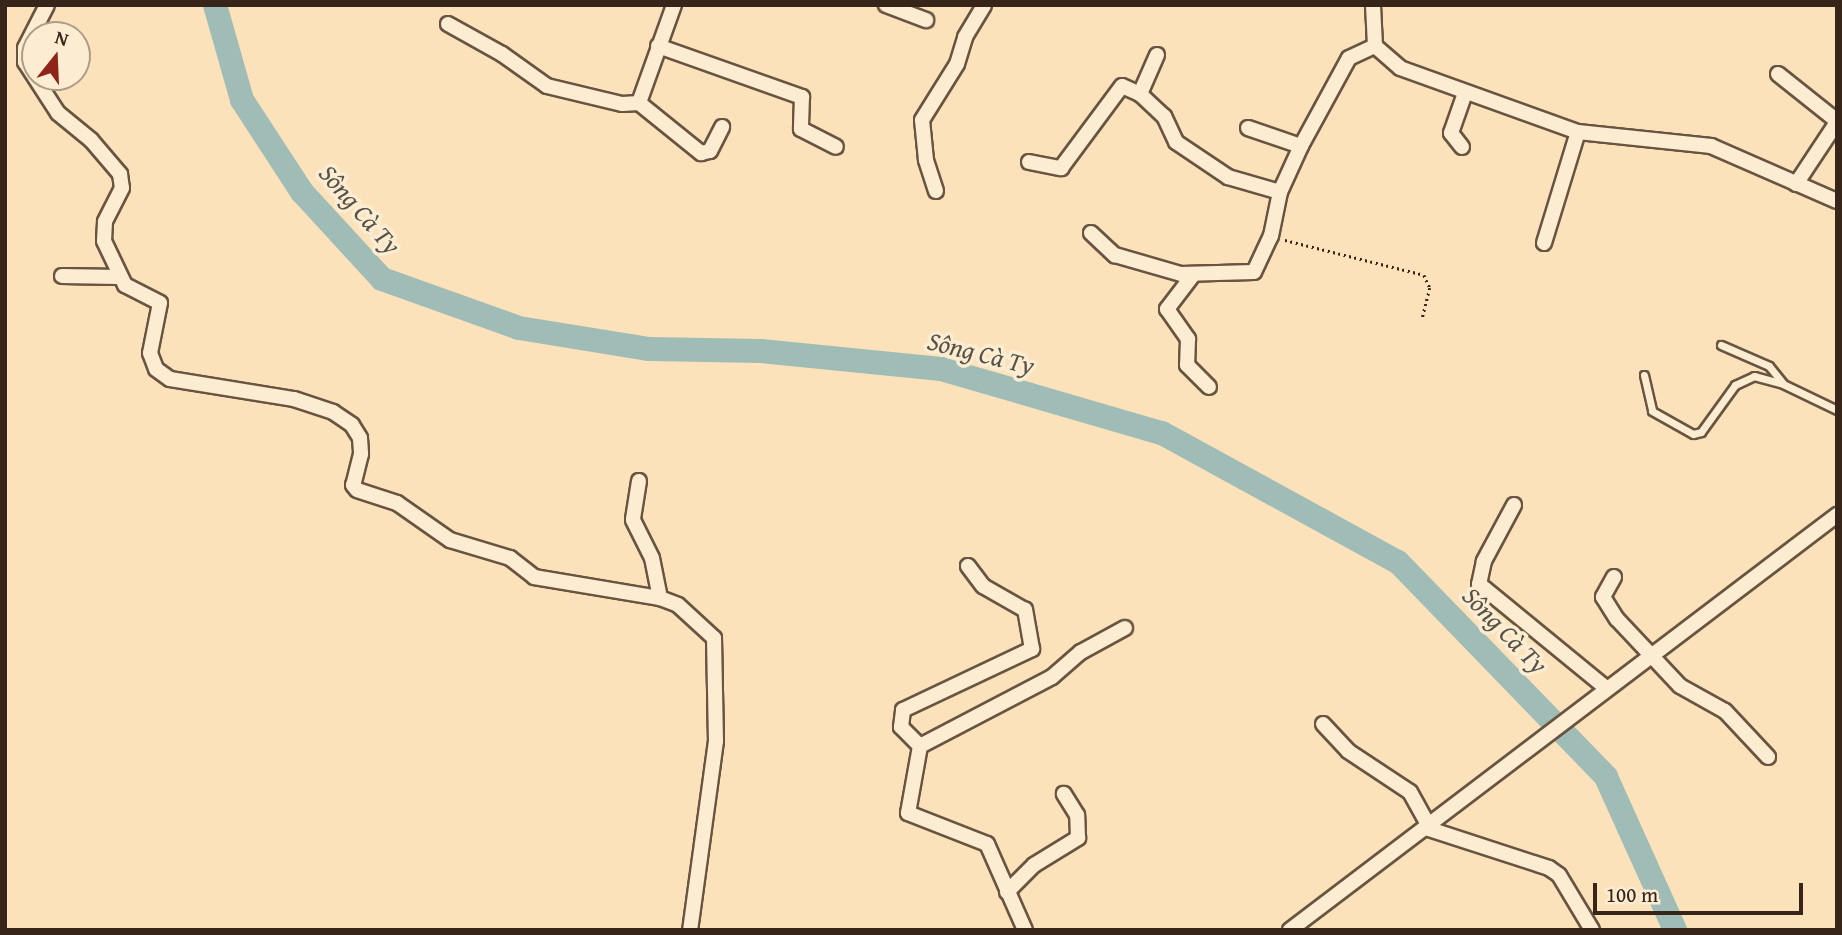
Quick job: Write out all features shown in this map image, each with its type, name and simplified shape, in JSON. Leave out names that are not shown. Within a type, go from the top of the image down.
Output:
[{"type":"street","points":[[47,5],[24,58],[58,113],[91,140],[120,174],[121,188],[103,229],[119,277],[131,289],[160,303],[150,353],[156,369],[167,378],[294,398],[333,412],[352,425],[360,438],[361,454],[353,485],[357,490],[397,503],[450,540],[510,558],[534,577],[660,598],[678,605],[707,628],[717,649],[716,741],[690,930]]},
{"type":"street","points":[[639,103],[674,5]]},
{"type":"street","points":[[886,5],[926,20]]},
{"type":"street","points":[[936,191],[926,160],[922,120],[957,64],[965,37],[984,5]]},
{"type":"street","points":[[1373,5],[1375,46],[1390,63],[1465,93],[1578,132],[1711,146],[1837,201]]},
{"type":"street","points":[[448,24],[553,89],[622,104],[639,103],[701,153],[710,151],[722,127]]},
{"type":"street","points":[[658,46],[802,97],[801,129],[836,147]]},
{"type":"street","points":[[1091,233],[1115,255],[1193,275],[1254,272],[1271,236],[1279,192],[1301,146],[1349,58],[1375,46]]},
{"type":"street","points":[[1140,94],[1157,55]]},
{"type":"street","points":[[1779,74],[1837,122],[1796,184]]},
{"type":"street","points":[[1030,162],[1061,168],[1122,86],[1140,94],[1164,116],[1181,147],[1228,177],[1279,192]]},
{"type":"street","points":[[1462,147],[1451,134],[1465,93]]},
{"type":"street","points":[[1248,128],[1301,146]]},
{"type":"street","points":[[1544,243],[1578,132]]},
{"type":"street","points":[[1193,275],[1167,309],[1188,339],[1187,365],[1209,387]]},
{"type":"street","points":[[62,276],[119,277]]},
{"type":"street","points":[[639,481],[633,520],[652,558],[660,598]]},
{"type":"street","points":[[1514,505],[1484,561],[1479,584],[1602,691]]},
{"type":"street","points":[[1290,930],[1837,515]]},
{"type":"street","points":[[920,746],[901,727],[904,710],[1032,649],[1025,610],[984,586],[968,566]]},
{"type":"street","points":[[1614,578],[1603,597],[1649,656],[1686,690],[1732,716],[1768,757]]},
{"type":"street","points":[[920,746],[1052,677],[1081,652],[1125,628]]},
{"type":"street","points":[[1323,724],[1348,751],[1410,792],[1428,827],[1549,868],[1559,875],[1592,930]]},
{"type":"street","points":[[920,746],[908,813],[987,844],[1025,930]]},
{"type":"street","points":[[1007,892],[1034,865],[1079,838],[1077,815],[1064,794]]},
{"type":"lane","points":[[1721,345],[1769,366],[1783,384]]},
{"type":"lane","points":[[1644,375],[1653,411],[1698,435],[1740,381],[1755,376],[1783,384],[1837,410]]},
{"type":"path","points":[[1271,236],[1424,275],[1430,288],[1422,319]]},
{"type":"waterway","name":"Sông Cà Ty","points":[[215,5],[242,100],[302,192],[382,279],[519,328],[649,349],[761,351],[941,369],[1162,433],[1398,562],[1606,777],[1675,930]]}]
